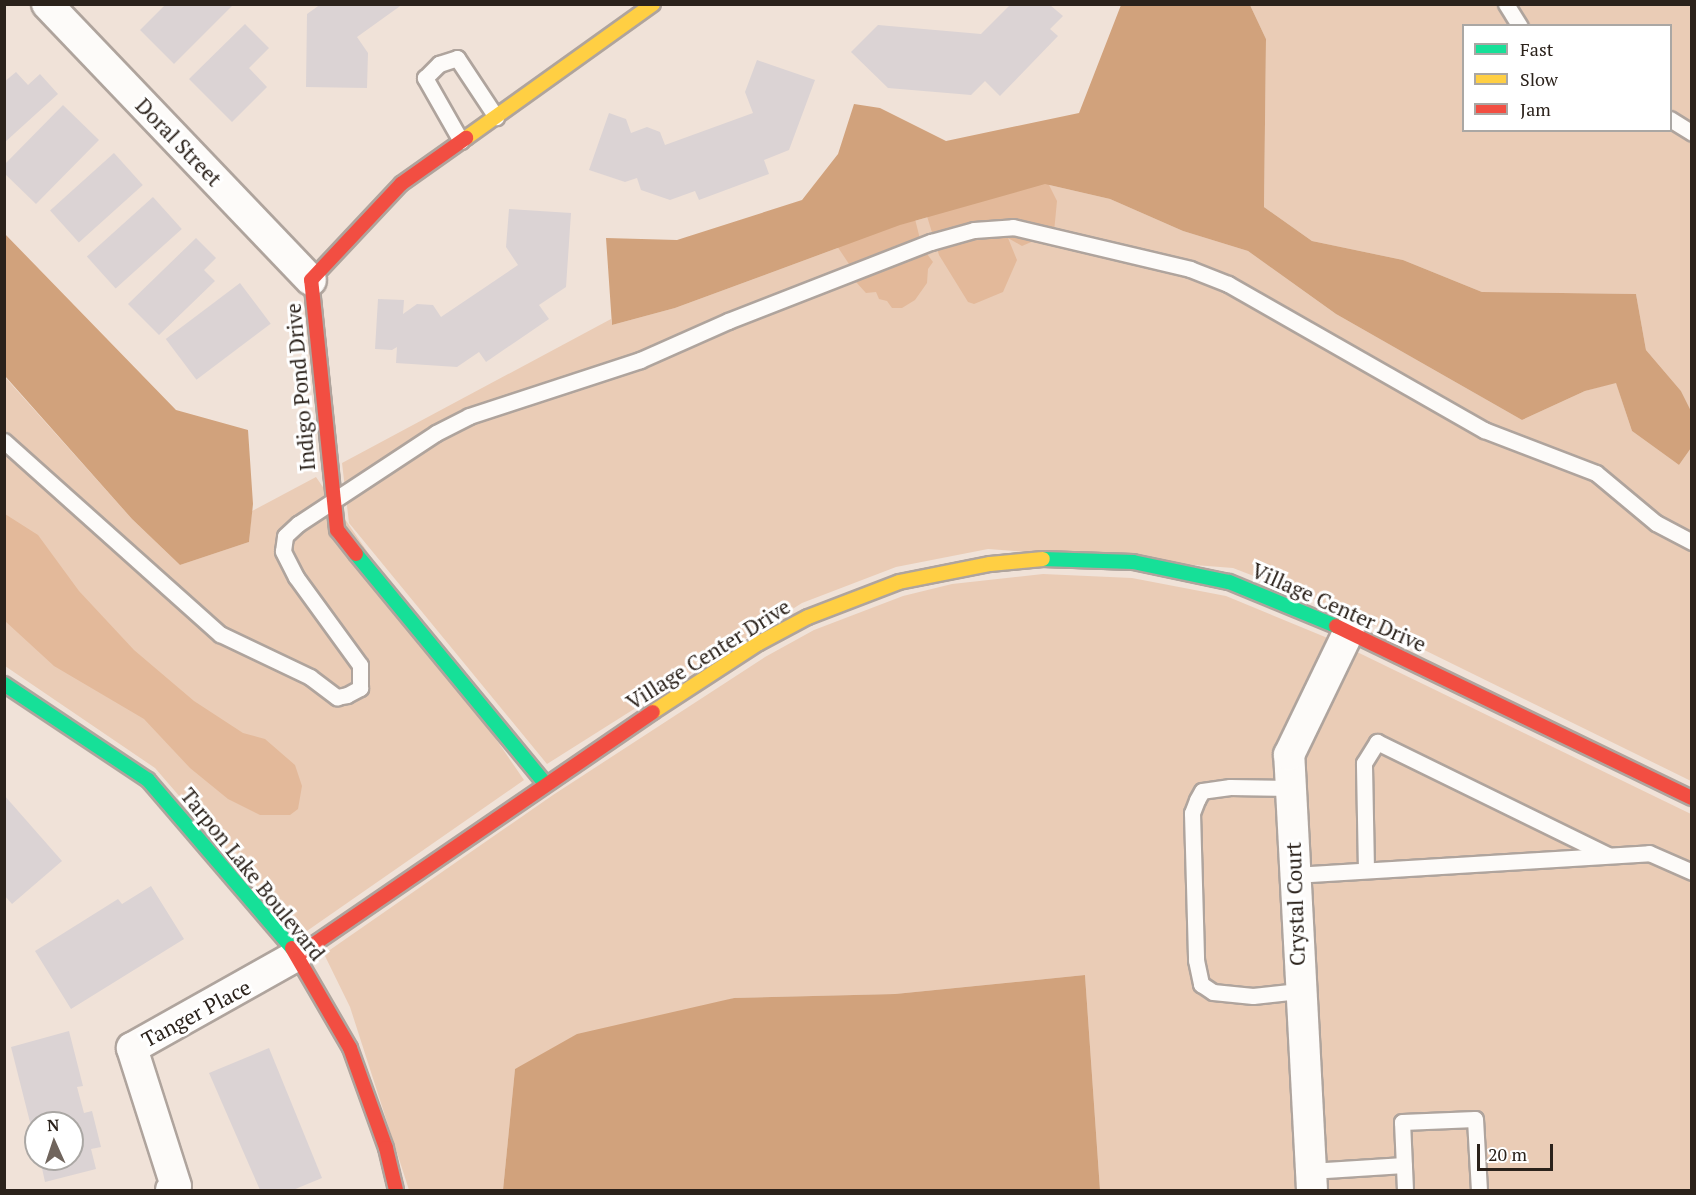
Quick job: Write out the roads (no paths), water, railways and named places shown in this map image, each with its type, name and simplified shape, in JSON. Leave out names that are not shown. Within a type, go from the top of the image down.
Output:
[{"type":"street","name":"Indigo Pond Drive","points":[[545,783],[337,530],[332,503],[311,280],[401,184],[653,4]]},
{"type":"street","name":"Doral Street","points":[[52,6],[311,280]]},
{"type":"street","name":"Village Center Drive","points":[[298,955],[545,783],[759,643],[808,617],[899,582],[950,570],[1043,559],[1133,562],[1229,582],[1349,631],[1692,798]]},
{"type":"street","name":"Crystal Court","points":[[1311,1181],[1299,992],[1289,754],[1349,631]]},
{"type":"street","name":"Tarpon Lake Boulevard","points":[[4,684],[148,780],[298,955],[350,1048],[386,1148],[396,1191]]},
{"type":"street","name":"Tanger Place","points":[[171,1191],[176,1186],[132,1048],[298,955]]},
{"type":"lane","points":[[1506,4],[1519,24]]},
{"type":"lane","points":[[461,141],[425,78],[440,64],[457,58],[496,117]]},
{"type":"lane","points":[[1672,120],[1692,133]]},
{"type":"lane","points":[[4,441],[220,633],[310,677],[337,697],[360,688],[360,665],[296,577],[283,550],[285,536],[332,503],[436,433],[469,416],[640,360],[728,321],[934,241],[974,230],[1013,227],[1190,268],[1228,284],[1484,430],[1596,473],[1656,523],[1692,542]]},
{"type":"lane","points":[[1366,870],[1364,763],[1377,742],[1609,855]]},
{"type":"lane","points":[[1290,788],[1230,787],[1202,791],[1197,800],[1192,813],[1196,960],[1202,984],[1213,992],[1253,996],[1299,992]]},
{"type":"lane","points":[[1294,875],[1650,853],[1692,872]]},
{"type":"lane","points":[[1406,1191],[1402,1122],[1474,1119],[1479,1191]]},
{"type":"lane","points":[[1311,1181],[1404,1166]]}]
